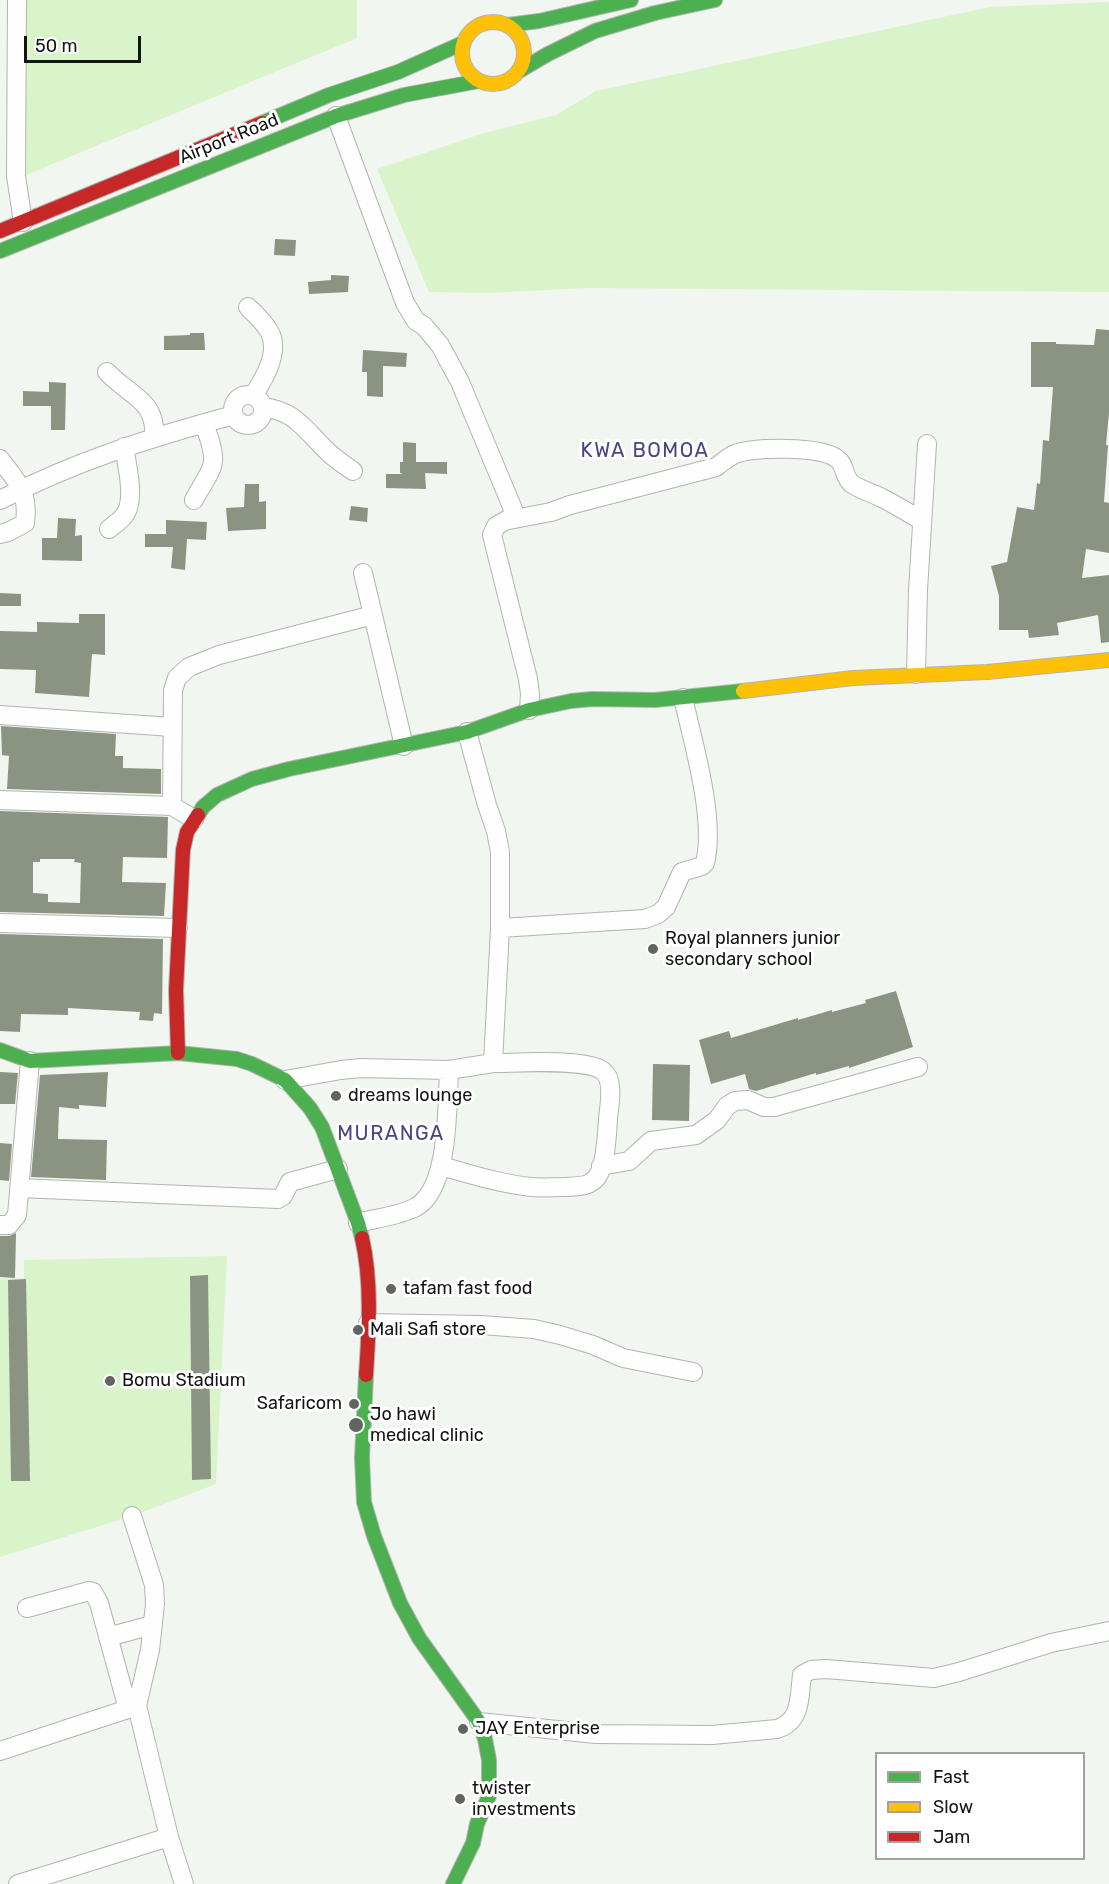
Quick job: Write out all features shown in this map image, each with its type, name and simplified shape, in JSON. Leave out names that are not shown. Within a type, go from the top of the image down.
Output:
[{"type":"street","points":[[17,0],[16,176],[23,222]]},
{"type":"street","points":[[508,26],[631,0]]},
{"type":"street","points":[[519,72],[523,64],[524,46],[515,31],[508,26],[499,22],[481,25],[474,29],[463,43],[462,52],[466,69],[479,81],[488,84],[505,83],[549,54],[595,31],[655,13],[715,0]]},
{"type":"street","name":"Airport Road","points":[[0,231],[329,95],[398,72],[463,43]]},
{"type":"street","name":"Airport Road","points":[[0,251],[336,116],[404,95],[479,81]]},
{"type":"street","points":[[336,116],[405,303],[416,321],[424,326],[440,345],[469,399],[489,454],[513,509],[513,514],[508,520]]},
{"type":"street","points":[[0,500],[91,459],[154,437],[234,416],[242,423],[252,424],[261,418],[258,402],[270,364],[274,342],[270,332],[248,306]]},
{"type":"street","points":[[107,372],[138,396],[151,412],[154,437]]},
{"type":"street","points":[[258,402],[279,409],[304,425],[325,449],[353,471]]},
{"type":"street","points":[[194,500],[211,470],[213,461],[204,423]]},
{"type":"street","points":[[916,674],[927,444]]},
{"type":"street","points":[[109,529],[120,520],[129,506],[130,496],[124,447]]},
{"type":"street","points":[[530,710],[528,679],[492,536],[496,526],[508,520],[552,512],[570,505],[716,466],[736,454],[765,449],[808,450],[831,454],[839,460],[846,479],[853,485],[882,498],[922,521]]},
{"type":"street","points":[[0,459],[15,481],[23,488],[26,505],[25,522],[0,534]]},
{"type":"street","points":[[363,573],[404,746]]},
{"type":"street","points":[[172,806],[172,727],[175,682],[189,668],[219,655],[373,615]]},
{"type":"street","points":[[178,1053],[178,928],[183,850],[187,832],[203,807],[217,795],[252,779],[467,732],[530,710],[571,701],[683,698],[853,678],[996,671],[1109,660]]},
{"type":"street","points":[[500,928],[645,919],[658,914],[666,907],[682,872],[705,863],[707,825],[704,791],[683,698]]},
{"type":"street","points":[[0,715],[172,727]]},
{"type":"street","points":[[467,732],[500,852],[500,928],[494,1063]]},
{"type":"street","points":[[0,800],[172,806],[194,819]]},
{"type":"street","points":[[0,923],[178,928]]},
{"type":"street","points":[[0,1050],[30,1061],[178,1053],[237,1059],[285,1080],[316,1118],[328,1141],[358,1223],[366,1260],[368,1323],[362,1458],[364,1502],[367,1514],[400,1603],[419,1638],[479,1722],[489,1760],[489,1796],[477,1824],[469,1853],[453,1884]]},
{"type":"street","points":[[0,1225],[9,1225],[16,1215],[30,1061]]},
{"type":"street","points":[[285,1080],[361,1068],[449,1070],[494,1063],[576,1063],[604,1071],[609,1078],[606,1137],[598,1176],[591,1184],[533,1188],[441,1166]]},
{"type":"street","points":[[601,1166],[628,1161],[651,1141],[696,1135],[717,1120],[727,1106],[740,1100],[752,1101],[764,1107],[774,1107],[918,1067]]},
{"type":"street","points":[[358,1223],[404,1212],[418,1206],[427,1198],[441,1166],[449,1070]]},
{"type":"street","points":[[19,1188],[278,1198],[283,1196],[290,1182],[338,1169]]},
{"type":"street","points":[[368,1323],[489,1325],[534,1329],[593,1345],[623,1358],[693,1372]]},
{"type":"street","points":[[132,1516],[154,1585],[150,1650],[132,1707]]},
{"type":"street","points":[[27,1608],[89,1591],[93,1592],[99,1603],[132,1707],[184,1884]]},
{"type":"street","points":[[108,1637],[152,1625]]},
{"type":"street","points":[[479,1722],[596,1734],[712,1735],[777,1729],[794,1719],[797,1713],[802,1675],[811,1670],[826,1669],[934,1678],[1051,1643],[1109,1631]]},
{"type":"street","points":[[0,1751],[132,1707]]},
{"type":"street","points":[[18,1884],[169,1837]]},
{"type":"green space","points":[[22,0],[357,0],[357,38],[21,177]]},
{"type":"green space","points":[[1109,2],[1109,292],[584,288],[490,293],[429,292],[377,169],[484,133],[556,115],[596,91],[990,7]]},
{"type":"green space","name":"Bomu Stadium","points":[[227,1256],[216,1484],[132,1516],[0,1557],[0,1279],[24,1278],[24,1260]]},
{"type":"building","points":[[275,239],[296,240],[295,256],[274,255]]},
{"type":"building","points":[[331,275],[349,276],[348,292],[309,294],[308,282],[331,280]]},
{"type":"building","points":[[1096,329],[1109,330],[1109,413],[1104,502],[1109,503],[1109,553],[1086,549],[1082,578],[1109,575],[1109,642],[1101,643],[1098,615],[1057,623],[1059,635],[1029,638],[1028,630],[999,630],[999,596],[991,566],[1007,562],[1017,507],[1034,510],[1037,483],[1040,484],[1043,440],[1049,441],[1053,387],[1031,387],[1031,342],[1094,345]]},
{"type":"building","points":[[190,333],[204,333],[205,350],[164,350],[164,336],[190,335]]},
{"type":"building","points":[[363,350],[407,353],[406,367],[383,366],[383,397],[367,396],[367,372],[362,372]]},
{"type":"building","points":[[49,382],[66,383],[65,430],[51,430],[51,406],[23,406],[23,391],[49,392]]},
{"type":"building","points":[[403,442],[416,443],[416,462],[447,462],[447,474],[425,473],[426,489],[386,488],[386,474],[403,474],[400,473],[400,462],[403,462]]},
{"type":"building","points":[[245,484],[259,484],[259,502],[266,501],[266,529],[228,531],[226,508],[244,507]]},
{"type":"building","points":[[351,506],[368,508],[367,522],[349,520]]},
{"type":"building","points":[[58,518],[76,519],[75,536],[82,535],[82,561],[42,560],[42,538],[57,538]]},
{"type":"building","points":[[166,520],[207,522],[206,540],[187,539],[185,570],[171,568],[173,547],[145,547],[145,534],[166,534]]},
{"type":"building","points":[[0,593],[21,594],[21,606],[0,606]]},
{"type":"building","points":[[79,614],[105,614],[105,655],[92,654],[89,697],[35,693],[36,670],[0,669],[0,631],[37,632],[37,622],[79,623]]},
{"type":"building","points":[[1,726],[116,734],[115,756],[123,756],[123,768],[161,769],[161,794],[7,789],[9,756],[2,755]]},
{"type":"building","points":[[0,811],[168,817],[167,858],[123,857],[122,882],[166,883],[164,916],[0,912]],"holes":[[[40,859],[75,859],[74,862],[81,863],[80,903],[48,902],[48,894],[33,893],[33,862],[40,862]]]},
{"type":"building","points":[[0,934],[163,939],[162,1014],[154,1013],[153,1021],[139,1020],[140,1012],[68,1008],[68,1015],[21,1014],[20,1032],[0,1031]]},
{"type":"building","points":[[896,991],[913,1047],[849,1068],[849,1066],[816,1075],[816,1073],[756,1091],[749,1089],[745,1074],[711,1084],[699,1040],[729,1031],[731,1038],[798,1018],[798,1020],[866,1003],[865,1000]]},
{"type":"building","points":[[653,1064],[690,1065],[689,1121],[652,1120]]},
{"type":"building","points":[[0,1072],[18,1073],[15,1104],[0,1104]]},
{"type":"building","points":[[108,1072],[106,1107],[79,1105],[79,1109],[59,1107],[58,1139],[107,1140],[106,1180],[31,1177],[40,1075]]},
{"type":"building","points":[[0,1143],[12,1144],[9,1181],[0,1180]]},
{"type":"building","points":[[16,1233],[15,1278],[0,1277],[0,1236]]},
{"type":"building","points":[[208,1275],[211,1479],[192,1480],[190,1276]]},
{"type":"building","points":[[26,1279],[30,1481],[11,1481],[8,1280]]},
{"type":"traffic: fast","points":[[508,25],[539,21],[631,0]]},
{"type":"traffic: fast","points":[[519,71],[595,31],[655,13],[715,0]]},
{"type":"traffic: fast","points":[[262,123],[329,95],[398,72],[463,43]]},
{"type":"traffic: fast","points":[[0,251],[336,116],[404,95],[479,81]]},
{"type":"traffic: fast","points":[[198,815],[203,807],[217,795],[252,779],[289,769],[467,732],[529,710],[592,699],[655,700],[743,691]]},
{"type":"traffic: fast","points":[[0,1050],[30,1061],[178,1053],[237,1059],[285,1080],[310,1108],[322,1127],[362,1238]]},
{"type":"traffic: fast","points":[[366,1375],[362,1458],[364,1502],[374,1536],[400,1603],[419,1638],[479,1722],[489,1760],[489,1796],[477,1824],[473,1843],[453,1884]]},
{"type":"traffic: slow","points":[[487,22],[499,22],[515,31],[522,41],[524,53],[522,65],[515,75],[499,84],[487,84],[476,79],[467,70],[462,59],[462,47],[467,36],[476,27],[487,22]]},
{"type":"traffic: slow","points":[[743,691],[853,678],[987,672],[1109,660]]},
{"type":"traffic: jam","points":[[0,231],[262,123]]},
{"type":"traffic: jam","points":[[178,1053],[176,990],[183,850],[187,832],[198,815]]},
{"type":"traffic: jam","points":[[362,1238],[367,1272],[369,1323],[366,1375]]},
{"type":"place","name":"Royal planners junior secondary school","points":[[653,949]]},
{"type":"place","name":"dreams lounge","points":[[336,1096]]},
{"type":"place","name":"tafam fast food","points":[[391,1289]]},
{"type":"place","name":"Mali Safi store","points":[[358,1330]]},
{"type":"place","name":"Bomu Stadium","points":[[110,1381]]},
{"type":"place","name":"Safaricom","points":[[354,1404]]},
{"type":"place","name":"Jo hawi medical clinic","points":[[356,1425]]},
{"type":"place","name":"JAY Enterprise","points":[[463,1729]]},
{"type":"place","name":"twister investments","points":[[460,1799]]},
{"type":"district","name":"KWA BOMOA","points":[[645,451]]},
{"type":"district","name":"MURANGA","points":[[391,1134]]}]
